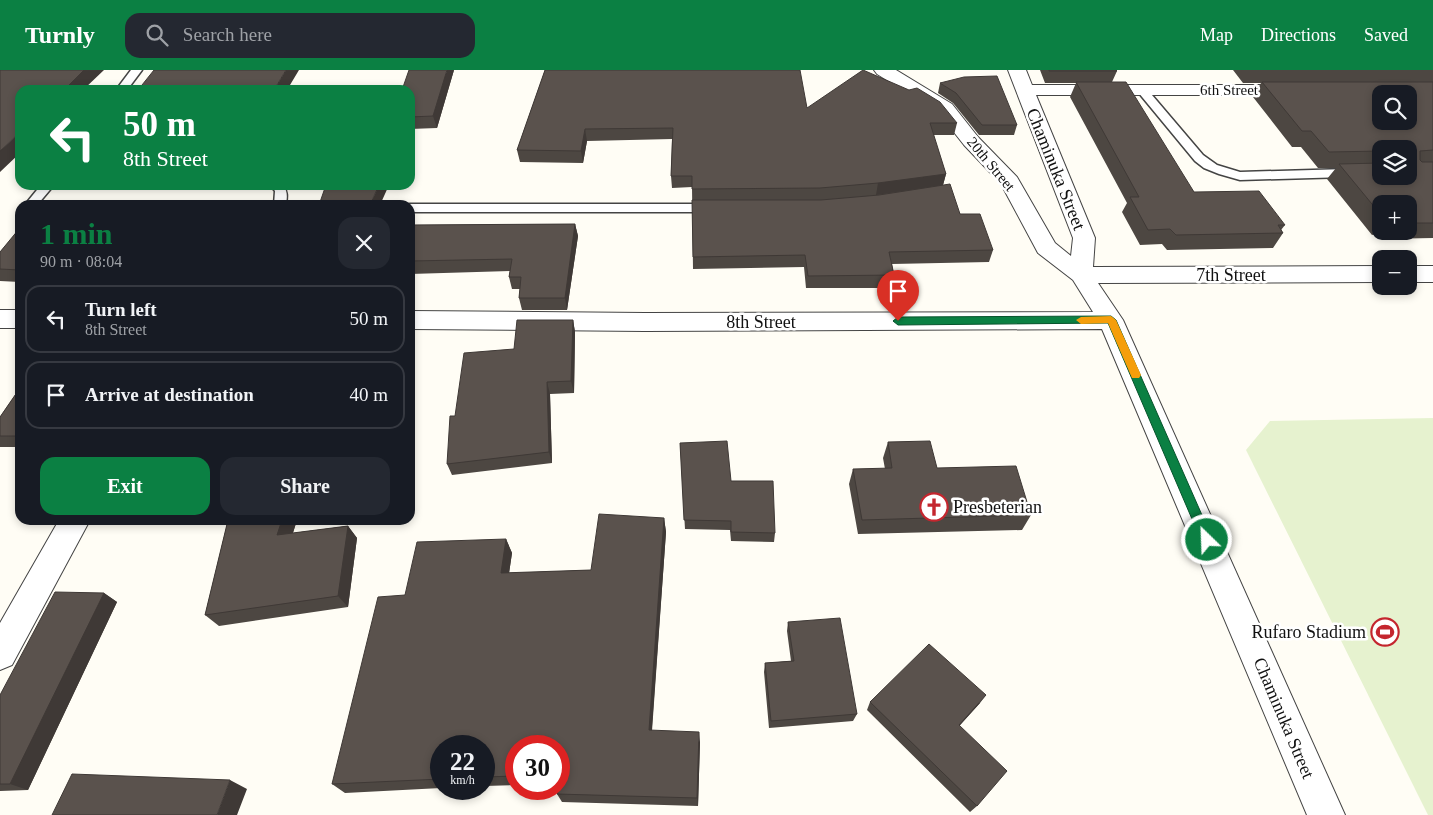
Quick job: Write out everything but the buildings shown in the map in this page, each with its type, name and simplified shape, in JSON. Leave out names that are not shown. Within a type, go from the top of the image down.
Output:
[{"type":"street","name":"20th Street","points":[[883,70],[916,88],[945,108],[971,141],[1010,181],[1046,248],[1080,275]]},
{"type":"street","name":"Chaminuka Street","points":[[1021,80],[1084,238],[1080,275],[1111,320],[1326,815]]},
{"type":"street","name":"6th Street","points":[[1021,80],[1142,90],[1317,90]]},
{"type":"street","name":"7th Street","points":[[1080,275],[1372,274]]},
{"type":"street","points":[[1417,274],[1433,274]]},
{"type":"street","points":[[0,319],[15,319]]},
{"type":"street","name":"8th Street","points":[[415,320],[665,322],[1111,320]]},
{"type":"street","points":[[0,654],[72,525]]},
{"type":"lane","points":[[126,85],[136,70]]},
{"type":"lane","points":[[1142,90],[1199,158],[1217,170],[1240,176],[1372,172]]},
{"type":"lane","points":[[35,200],[44,190]]},
{"type":"lane","points":[[415,208],[722,208]]},
{"type":"green space","name":"Rufaro Stadium","points":[[1433,418],[1433,815],[1428,815],[1246,450],[1270,421]]},
{"type":"slow traffic","points":[[1081,320],[1111,320],[1135,375]]},
{"type":"place","name":"Presbeterian","points":[[934,507]]},
{"type":"place","name":"Rufaro Stadium","points":[[1385,632]]},
{"type":"route","points":[[898,321],[1111,320],[1207,540]]}]
